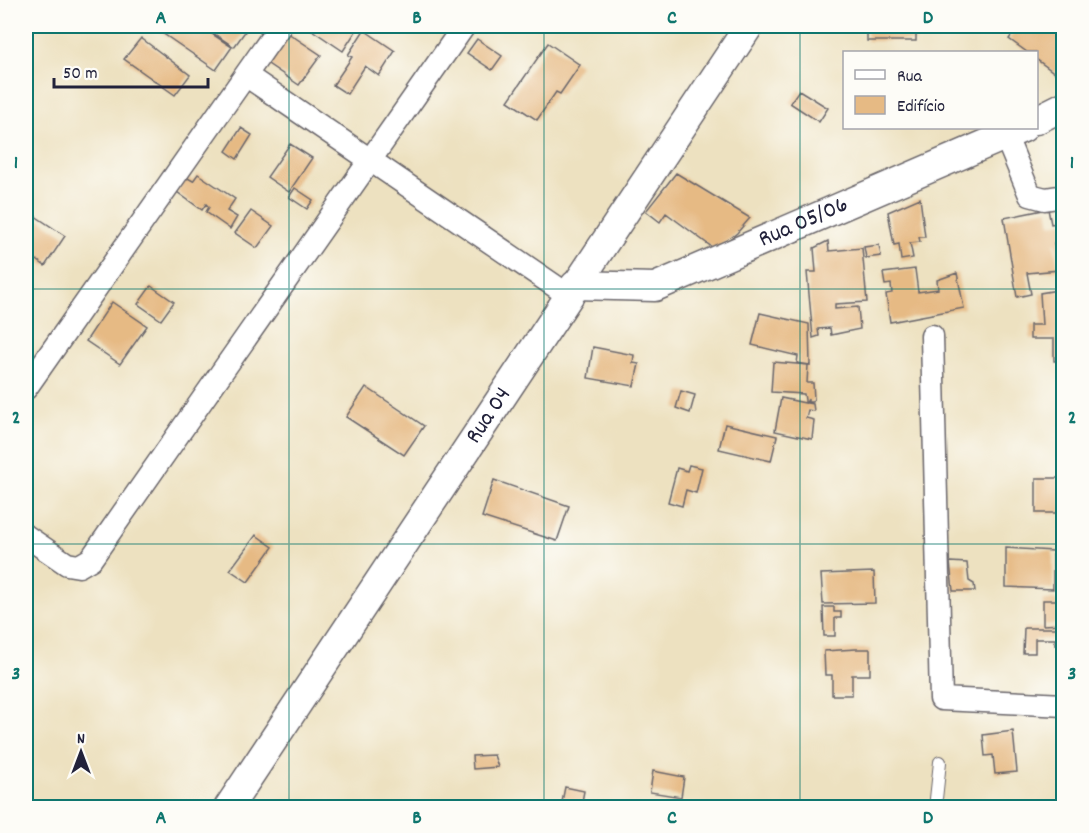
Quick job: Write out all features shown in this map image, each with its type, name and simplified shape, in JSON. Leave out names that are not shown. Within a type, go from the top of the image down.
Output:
[{"type":"street","points":[[26,388],[280,26]]},
{"type":"street","points":[[26,536],[67,564],[79,566],[91,559],[464,26]]},
{"type":"street","name":"Rua 04","points":[[228,807],[749,26]]},
{"type":"street","points":[[246,76],[572,290]]},
{"type":"street","points":[[1038,119],[1064,106]]},
{"type":"street","points":[[1015,132],[1030,195],[1045,200],[1064,196]]},
{"type":"street","name":"Rua 05/06","points":[[572,290],[655,287],[1015,132]]},
{"type":"street","points":[[932,336],[941,699],[1064,705]]},
{"type":"lane","points":[[935,807],[939,762]]},
{"type":"building","points":[[152,26],[200,26],[232,47],[216,70]]},
{"type":"building","points":[[202,26],[249,26],[234,47]]},
{"type":"building","points":[[306,26],[348,26],[356,31],[343,51]]},
{"type":"building","points":[[867,26],[916,26],[916,41],[867,41]]},
{"type":"building","points":[[1018,26],[1038,26],[1049,33],[1041,26],[1064,26],[1064,68],[1055,73],[1038,60],[1038,51],[1026,51],[1009,39]]},
{"type":"building","points":[[364,30],[395,51],[379,76],[365,66],[347,94],[333,85],[352,57],[348,55]]},
{"type":"building","points":[[285,31],[321,55],[299,85],[268,64]]},
{"type":"building","points":[[141,38],[190,75],[175,95],[124,59]]},
{"type":"building","points":[[477,39],[502,56],[492,70],[467,53]]},
{"type":"building","points":[[548,43],[580,65],[560,94],[556,92],[537,120],[508,101]]},
{"type":"building","points":[[799,90],[828,108],[819,122],[790,103]]},
{"type":"building","points":[[241,128],[252,135],[237,159],[226,151]]},
{"type":"building","points":[[290,144],[312,158],[289,192],[267,177]]},
{"type":"building","points":[[676,173],[750,218],[737,233],[716,250],[666,213],[660,222],[646,211]]},
{"type":"building","points":[[198,174],[235,199],[227,211],[237,217],[230,229],[206,212],[209,207],[206,204],[202,210],[177,192],[186,177],[193,181]]},
{"type":"building","points":[[295,188],[313,200],[307,209],[289,197]]},
{"type":"building","points":[[920,198],[925,237],[919,237],[920,242],[910,243],[913,258],[901,260],[899,244],[894,245],[888,212]]},
{"type":"building","points":[[1048,209],[1051,224],[1064,222],[1064,275],[1056,243],[1054,243],[1059,270],[1027,273],[1031,294],[1017,297],[1004,218]]},
{"type":"building","points":[[26,210],[65,236],[45,266],[26,252]]},
{"type":"building","points":[[251,211],[273,226],[257,248],[235,233]]},
{"type":"building","points":[[828,241],[829,251],[862,248],[867,302],[835,304],[835,309],[858,307],[860,329],[831,335],[830,328],[818,329],[819,336],[813,338],[807,272],[816,272],[814,248]]},
{"type":"building","points":[[879,245],[881,256],[866,258],[864,247]]},
{"type":"building","points":[[915,269],[918,292],[938,289],[937,280],[957,273],[964,308],[890,322],[886,294],[892,293],[891,284],[885,285],[883,273]]},
{"type":"building","points":[[151,286],[174,302],[161,320],[138,304]]},
{"type":"building","points":[[1064,289],[1064,361],[1054,361],[1054,339],[1030,339],[1030,325],[1042,325],[1040,293]]},
{"type":"building","points":[[112,302],[147,326],[120,364],[86,341]]},
{"type":"building","points":[[760,313],[809,324],[810,365],[797,363],[798,356],[752,345]]},
{"type":"building","points":[[593,347],[634,355],[633,363],[639,364],[634,386],[588,378]]},
{"type":"building","points":[[773,362],[808,365],[807,383],[813,383],[814,399],[808,402],[808,399],[806,403],[813,404],[814,411],[808,410],[806,418],[814,420],[812,439],[775,431],[781,398],[805,403],[805,400],[804,394],[771,392]]},
{"type":"building","points":[[366,387],[424,426],[404,455],[346,417]]},
{"type":"building","points":[[681,391],[695,395],[690,413],[676,408]]},
{"type":"building","points":[[725,424],[777,436],[771,461],[719,449]]},
{"type":"building","points":[[689,465],[702,468],[696,493],[686,490],[682,506],[668,502],[677,468],[687,471]]},
{"type":"building","points":[[1036,478],[1064,478],[1064,513],[1036,513]]},
{"type":"building","points":[[494,480],[569,506],[557,541],[482,517]]},
{"type":"building","points":[[256,535],[273,547],[248,582],[230,570]]},
{"type":"building","points":[[1006,548],[1053,551],[1053,589],[1006,587]]},
{"type":"building","points":[[950,562],[967,563],[969,581],[974,584],[975,591],[953,591]]},
{"type":"building","points":[[874,572],[875,603],[823,604],[821,574]]},
{"type":"building","points":[[1043,600],[1064,600],[1064,624],[1043,625]]},
{"type":"building","points":[[823,607],[834,607],[834,612],[841,612],[841,618],[835,618],[835,636],[824,636]]},
{"type":"building","points":[[1024,628],[1064,628],[1064,658],[1060,658],[1060,645],[1055,645],[1055,639],[1035,639],[1035,653],[1023,653]]},
{"type":"building","points":[[870,649],[870,675],[852,675],[852,695],[832,695],[832,675],[825,675],[824,651]]},
{"type":"building","points":[[1013,731],[1017,772],[995,774],[993,755],[985,756],[983,735]]},
{"type":"building","points":[[494,755],[498,767],[473,769],[472,756]]},
{"type":"building","points":[[653,771],[684,777],[681,797],[650,792]]},
{"type":"building","points":[[565,787],[584,791],[581,807],[561,807]]}]
